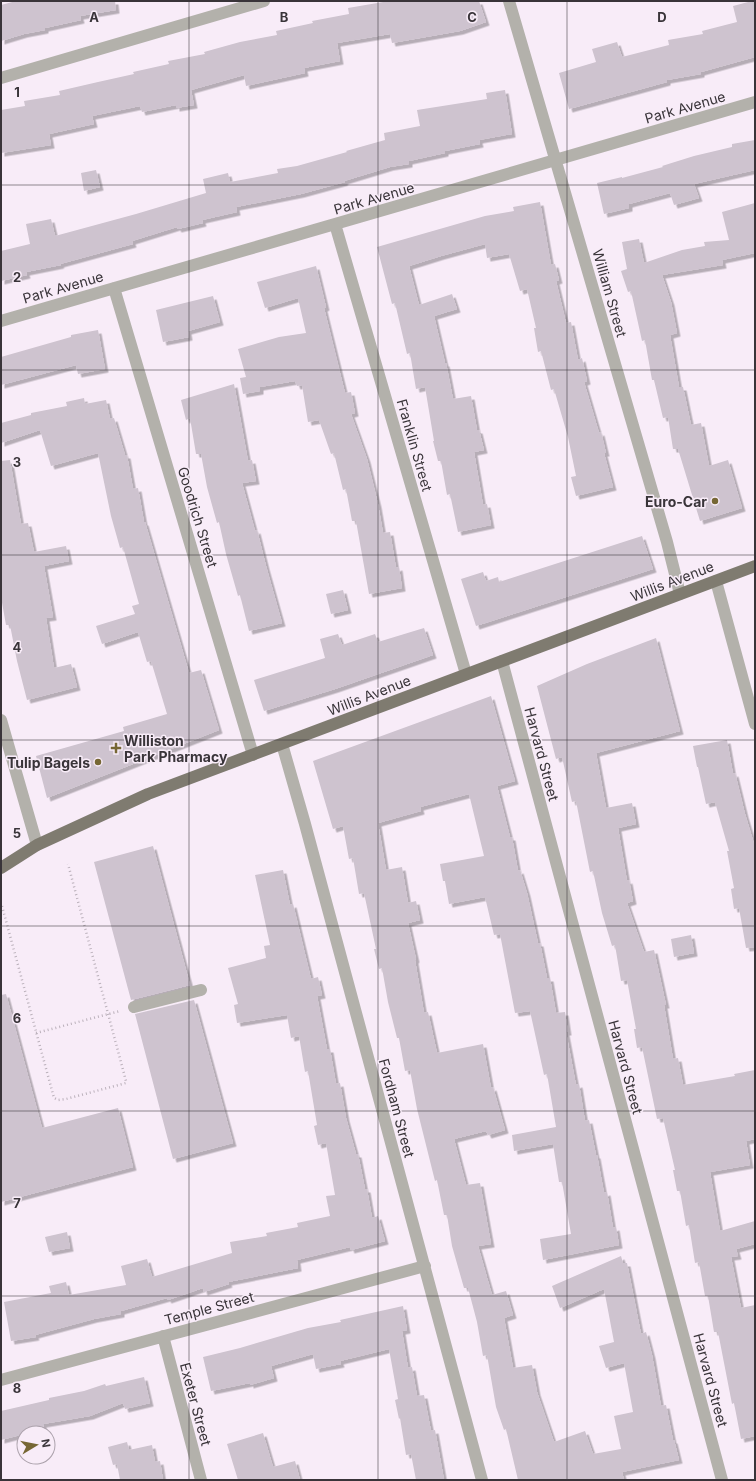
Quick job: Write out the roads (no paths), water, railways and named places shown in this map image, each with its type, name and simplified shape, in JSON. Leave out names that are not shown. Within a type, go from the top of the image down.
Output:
[{"type":"main road","name":"Willis Avenue","points":[[1,868],[37,845],[137,799],[755,566]]},
{"type":"street","points":[[1,78],[264,1]]},
{"type":"street","name":"William Street","points":[[509,1],[680,594]]},
{"type":"street","name":"Park Avenue","points":[[1,321],[755,102]]},
{"type":"street","name":"Franklin Street","points":[[335,224],[466,674]]},
{"type":"street","name":"Goodrich Street","points":[[114,288],[253,755]]},
{"type":"street","points":[[716,581],[755,724]]},
{"type":"street","name":"Harvard Street","points":[[502,661],[722,1480]]},
{"type":"street","points":[[1,720],[37,845]]},
{"type":"street","name":"Fordham Street","points":[[282,744],[482,1480]]},
{"type":"street","points":[[134,1007],[201,990]]},
{"type":"street","name":"Temple Street","points":[[1,1380],[424,1266]]},
{"type":"street","name":"Exeter Street","points":[[163,1336],[201,1480]]},
{"type":"place","name":"Euro-Car","points":[[715,501]]},
{"type":"place","name":"Williston Park Pharmacy","points":[[116,748]]},
{"type":"place","name":"Tulip Bagels","points":[[98,762]]}]
